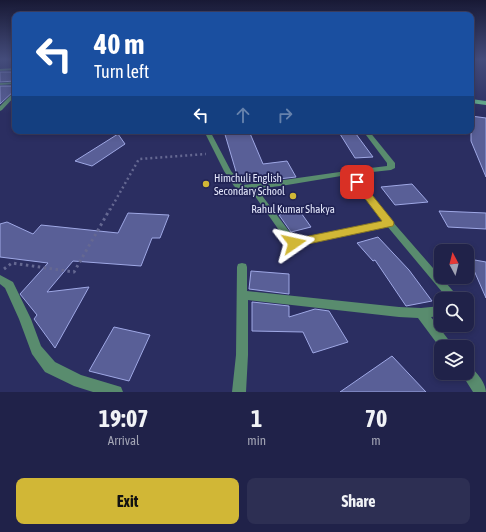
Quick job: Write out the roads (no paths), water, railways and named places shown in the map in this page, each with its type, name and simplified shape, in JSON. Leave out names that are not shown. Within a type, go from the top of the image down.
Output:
[{"type":"main road","points":[[474,101],[486,103]]},
{"type":"street","points":[[0,84],[12,83]]},
{"type":"street","points":[[0,109],[12,96]]},
{"type":"street","points":[[209,134],[238,186],[252,187],[287,183],[349,172],[388,168],[392,166],[368,134]]},
{"type":"street","points":[[349,172],[389,223],[449,292]]},
{"type":"street","points":[[252,187],[291,242],[294,243],[389,223]]},
{"type":"street","points":[[239,392],[242,355],[242,266]]},
{"type":"street","points":[[0,278],[10,285],[25,319],[36,350],[50,367],[79,381],[116,392]]},
{"type":"street","points":[[242,295],[421,313],[434,312]]},
{"type":"street","points":[[421,313],[442,340]]},
{"type":"street","points":[[473,380],[481,392]]},
{"type":"place","name":"Himchuli English Secondary School","points":[[206,184]]},
{"type":"place","name":"Rahul Kumar Shakya","points":[[293,196]]}]
